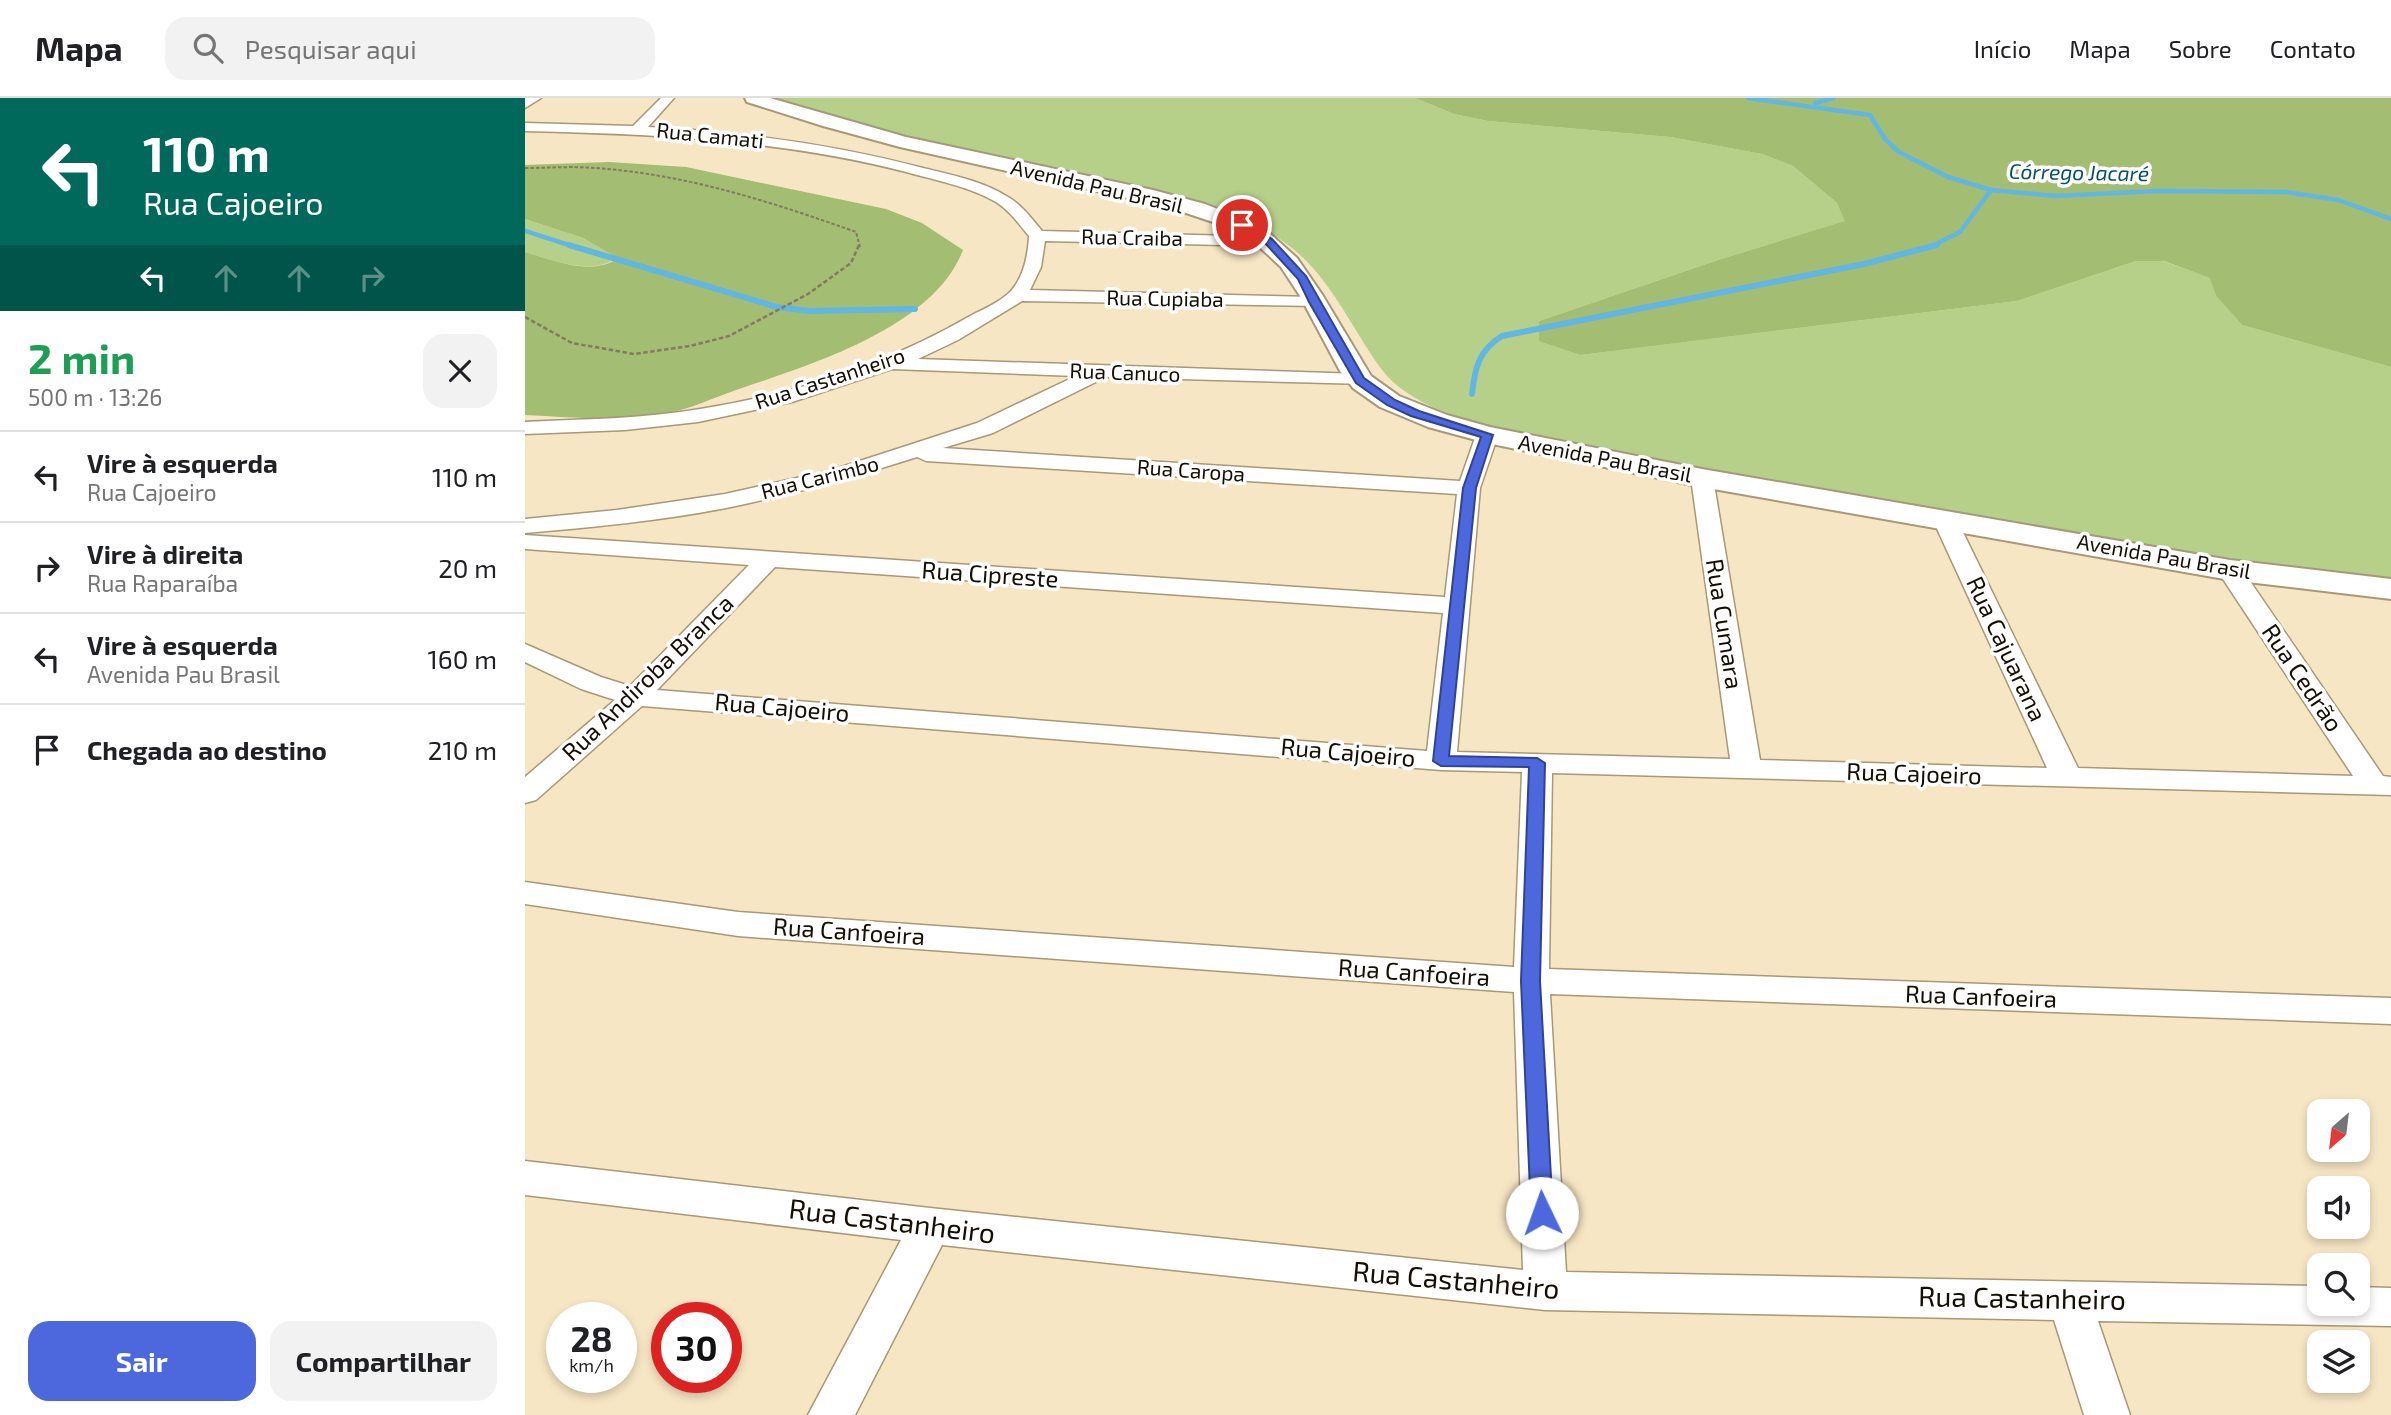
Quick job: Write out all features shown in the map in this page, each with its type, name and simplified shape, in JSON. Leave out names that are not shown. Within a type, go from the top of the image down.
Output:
[{"type":"main road","name":"Avenida Pau Brasil","points":[[753,98],[876,135],[1147,196],[1242,225],[1268,241],[1303,278],[1314,302],[1360,380],[1391,403],[1415,414],[1487,435],[1702,478],[2230,570],[2391,589]]},
{"type":"street","points":[[525,104],[535,98]]},
{"type":"street","points":[[638,129],[668,98]]},
{"type":"street","name":"Rua Camati","points":[[525,127],[638,129],[782,144],[893,163]]},
{"type":"street","points":[[893,163],[947,152]]},
{"type":"street","points":[[893,163],[968,185],[1009,205],[1037,236]]},
{"type":"street","name":"Rua Craiba","points":[[1037,236],[1268,241]]},
{"type":"street","name":"Rua Castanheiro","points":[[525,428],[659,421],[727,411],[807,391],[890,363],[969,326],[1017,295],[1037,257],[1037,236]]},
{"type":"street","name":"Rua Cupiaba","points":[[1017,295],[1314,302]]},
{"type":"street","name":"Rua Canuco","points":[[890,363],[1099,373],[1360,380]]},
{"type":"street","name":"Rua Carimbo","points":[[525,526],[617,517],[725,501],[838,475],[912,453],[997,422],[1099,373]]},
{"type":"street","points":[[1441,761],[1469,488],[1487,435]]},
{"type":"street","name":"Rua Caropa","points":[[912,453],[1469,488]]},
{"type":"street","name":"Rua Cumara","points":[[1702,478],[1746,769]]},
{"type":"street","name":"Rua Cajuarana","points":[[1945,520],[2067,778]]},
{"type":"street","name":"Rua Cipreste","points":[[525,542],[1455,606]]},
{"type":"street","name":"Rua Andiroba Branca","points":[[525,793],[635,697],[768,560]]},
{"type":"street","name":"Rua Cedrão","points":[[2230,570],[2383,785]]},
{"type":"street","name":"Rua Cajoeiro","points":[[525,652],[591,683],[635,697],[1441,761],[2383,785]]},
{"type":"street","points":[[1537,763],[1531,981],[1545,1291]]},
{"type":"street","name":"Rua Canfoeira","points":[[525,893],[739,924],[1531,981],[2391,1011]]},
{"type":"street","name":"Rua Castanheiro","points":[[525,1178],[930,1226],[1545,1291],[2391,1307]]},
{"type":"street","points":[[831,1415],[930,1226]]},
{"type":"street","points":[[2069,1299],[2107,1415]]},
{"type":"path","points":[[525,168],[595,168],[657,176],[762,199],[856,232],[860,248],[851,263],[808,294],[729,336],[691,346],[634,354],[572,343],[525,317]]},
{"type":"green space","points":[[762,98],[1415,98],[1454,114],[1488,121],[1670,137],[1762,154],[1793,166],[1837,203],[1846,221],[1718,260],[1539,321],[1581,355],[2017,301],[2136,261],[2163,261],[2211,278],[2216,296],[2242,325],[2391,367],[2391,586],[2210,562],[1518,434],[1472,422],[1426,404],[1399,387],[1376,361],[1332,293],[1308,262],[1259,227],[1237,217],[957,152]]},
{"type":"green space","points":[[1415,98],[2391,98],[2391,367],[2242,325],[2216,296],[2210,278],[2164,261],[2136,261],[2017,301],[1581,355],[1539,341],[1539,321],[1718,260],[1845,221],[1837,203],[1793,166],[1762,154],[1670,137],[1488,121],[1454,114]]},
{"type":"green space","points":[[609,162],[686,167],[886,209],[922,223],[963,250],[948,277],[926,301],[898,322],[834,355],[801,368],[663,414],[611,418],[525,415],[525,252],[585,267],[608,264],[618,258],[583,238],[525,219],[525,165]]},
{"type":"green space","points":[[525,219],[583,238],[618,257],[597,266],[585,266],[525,252]]},
{"type":"waterway","name":"Córrego Jacaré","points":[[1748,98],[1870,115],[1885,139],[1899,152],[1948,177],[1991,190]]},
{"type":"waterway","points":[[1815,103],[1834,98]]},
{"type":"waterway","points":[[1931,247],[1960,232],[1991,190]]},
{"type":"waterway","name":"Córrego Jacaré","points":[[1991,190],[2055,196],[2157,191],[2286,192],[2338,200],[2391,219]]},
{"type":"waterway","points":[[525,231],[575,247]]},
{"type":"waterway","points":[[569,245],[777,307],[809,311],[915,309]]},
{"type":"waterway","points":[[1931,247],[1937,245]]},
{"type":"waterway","points":[[1472,394],[1479,361],[1488,348],[1502,336],[1864,264],[1931,247]]},
{"type":"route","points":[[1242,225],[1268,241],[1303,278],[1314,302],[1360,380],[1391,403],[1415,414],[1487,435],[1469,488],[1441,761],[1537,763],[1531,981],[1542,1213]]}]
